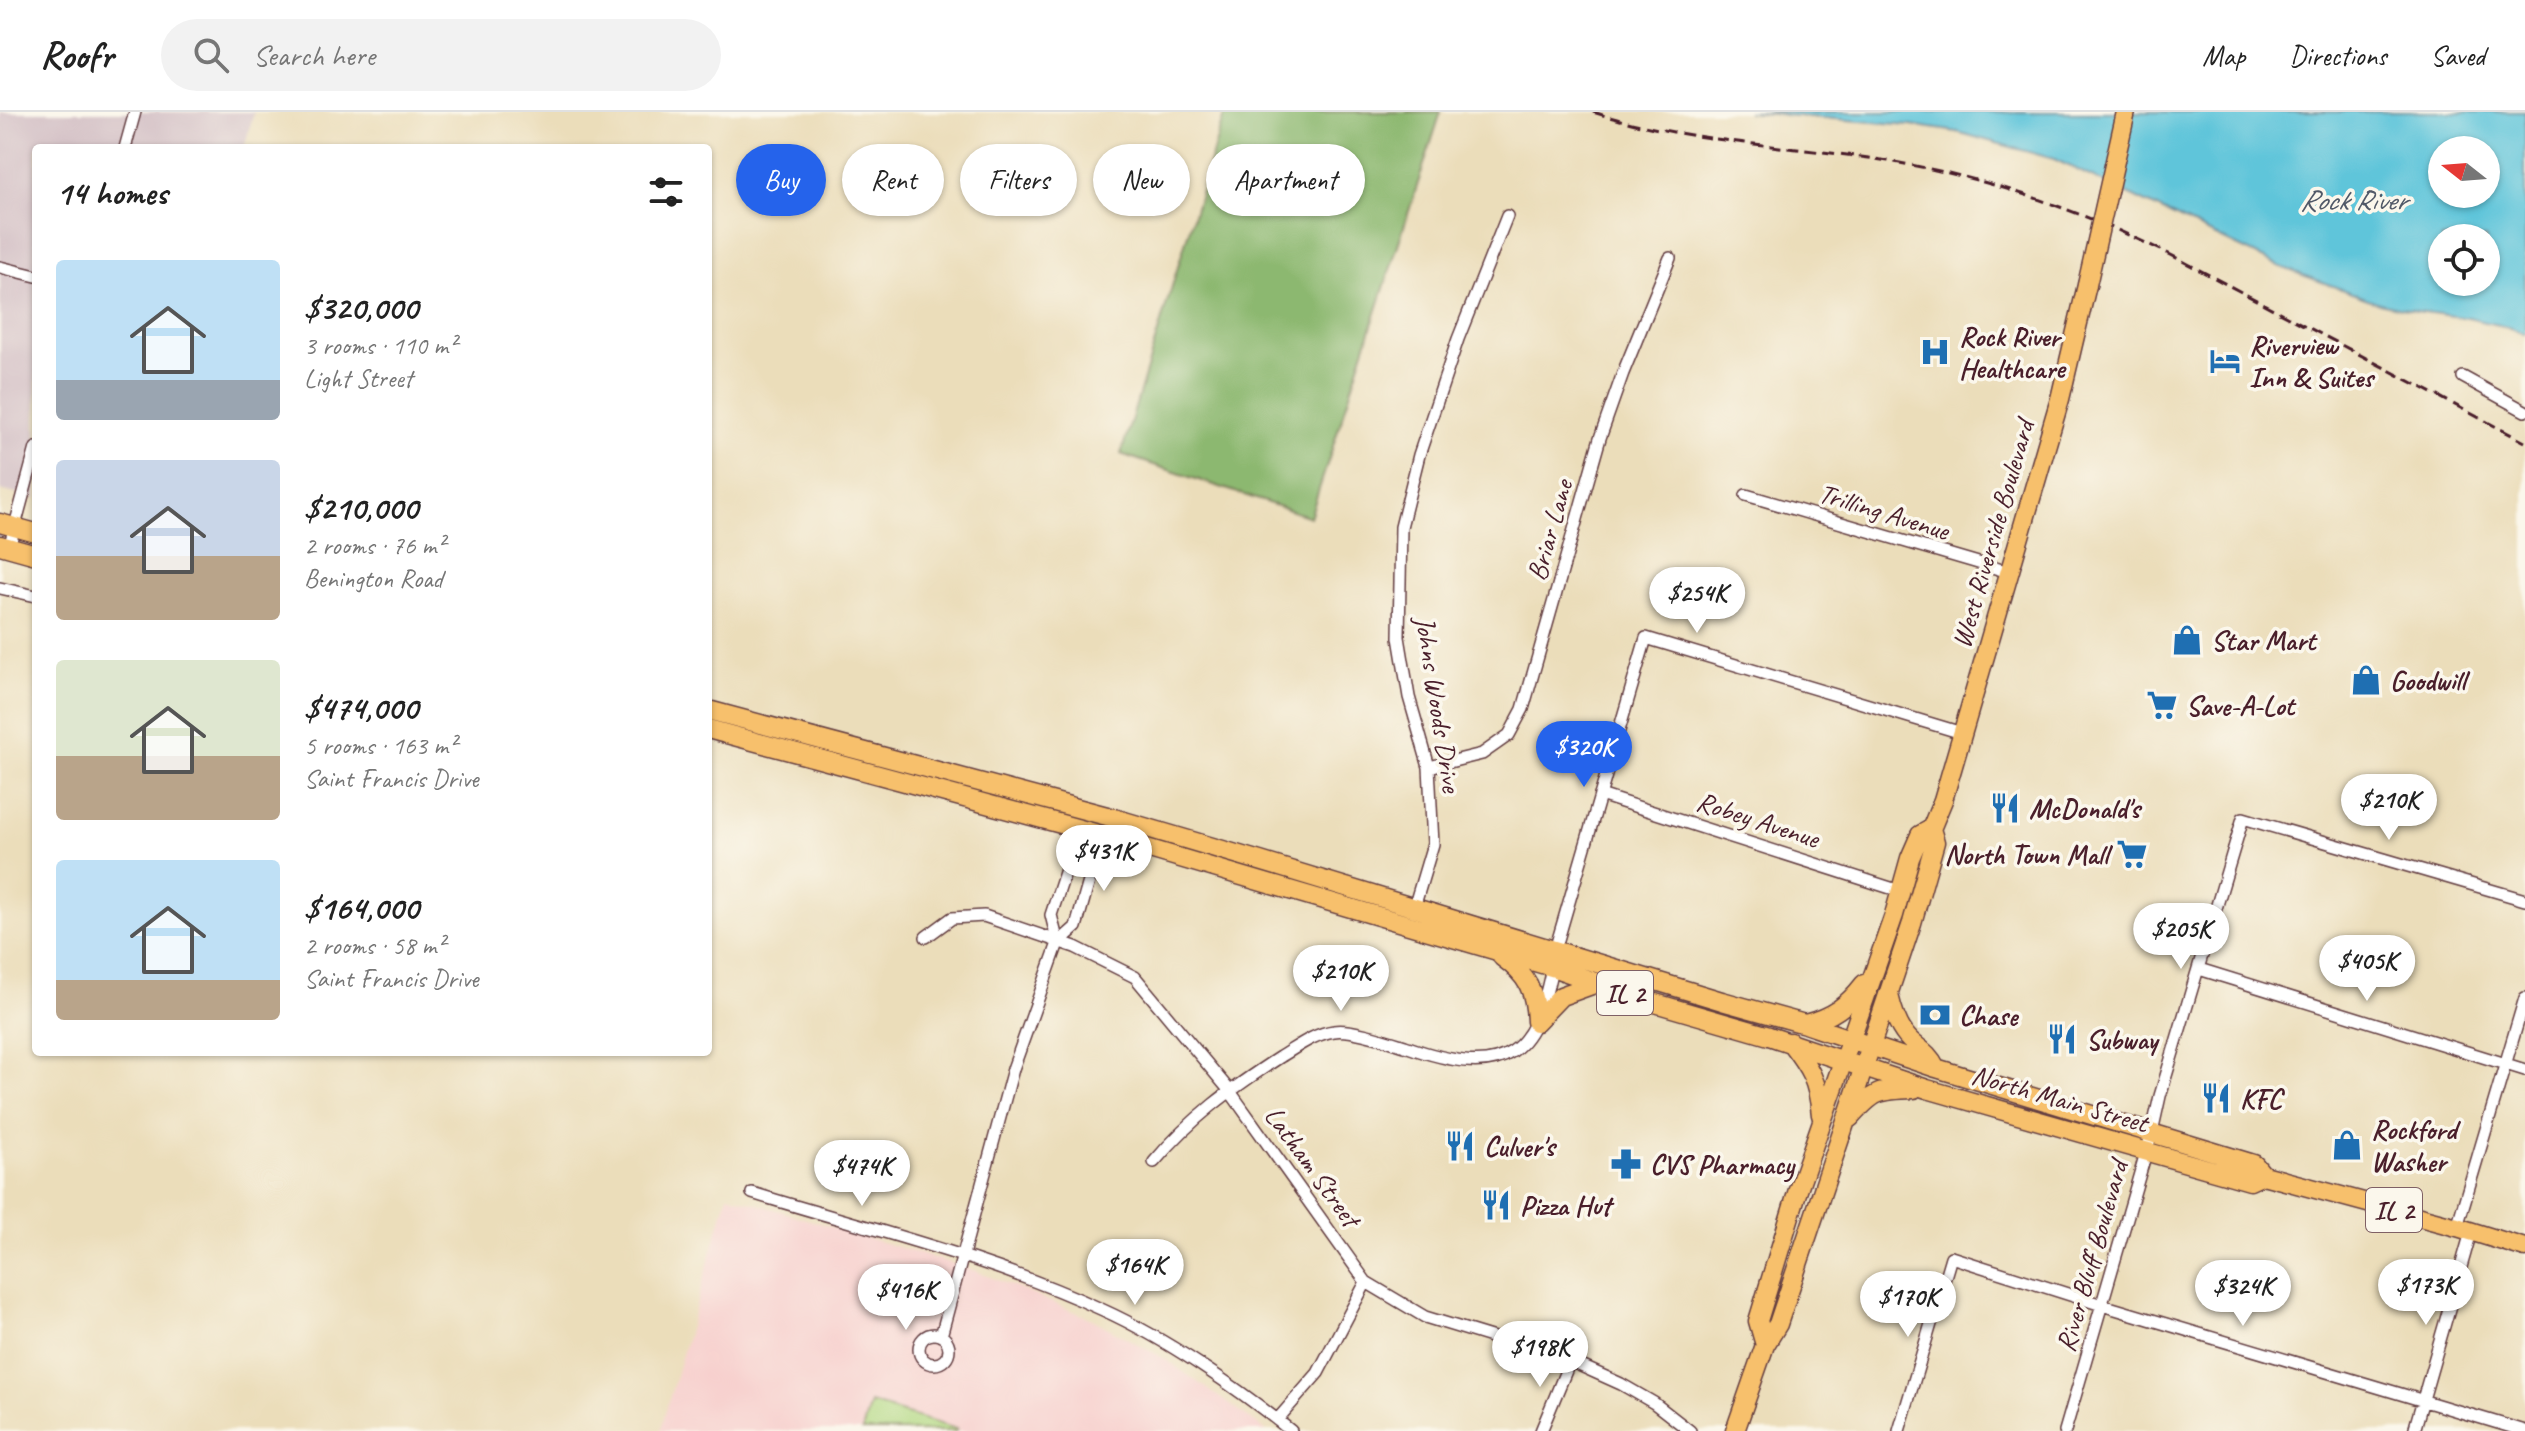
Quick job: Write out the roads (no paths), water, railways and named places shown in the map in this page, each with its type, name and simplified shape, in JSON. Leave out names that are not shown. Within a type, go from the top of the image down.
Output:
[{"type":"main road","name":"West Riverside Boulevard","points":[[1765,1345],[1758,1321],[1822,1119],[1920,835],[1931,829],[1943,800],[2060,399],[2126,112]]},
{"type":"main road","points":[[7,525],[32,532]]},
{"type":"main road","points":[[5,546],[32,554]]},
{"type":"main road","name":"IL 2","points":[[712,711],[1107,816],[1414,906],[1554,959],[1597,983],[1790,1042],[1841,1061]]},
{"type":"main road","name":"IL 2","points":[[712,730],[1102,835],[1494,950],[1554,959],[1805,1024],[1850,1039]]},
{"type":"main road","name":"West Riverside Boulevard","points":[[1735,1431],[1765,1345],[1778,1324],[1889,995],[1935,842],[1931,829]]},
{"type":"main road","points":[[1494,950],[1522,973],[1530,986],[1536,1022]]},
{"type":"main road","points":[[1805,1024],[1837,1013],[1874,973]]},
{"type":"main road","points":[[1536,1022],[1561,996],[1597,983]]},
{"type":"main road","points":[[1889,995],[1892,1009],[1905,1035],[1929,1055],[1936,1068]]},
{"type":"main road","name":"North Main Street","points":[[1850,1039],[2254,1164],[2263,1175],[2525,1248]]},
{"type":"main road","points":[[1790,1042],[1814,1076],[1822,1119]]},
{"type":"main road","name":"North Main Street","points":[[1841,1061],[1927,1089],[2250,1181],[2263,1175]]},
{"type":"main road","points":[[1846,1123],[1882,1090],[1927,1089]]},
{"type":"street","points":[[126,144],[135,112]]},
{"type":"street","name":"Johns Woods Drive","points":[[1410,926],[1433,844],[1429,767],[1409,697],[1399,637],[1401,527],[1419,455],[1453,353],[1507,216]]},
{"type":"street","name":"Briar Lane","points":[[1429,767],[1482,754],[1509,735],[1523,709],[1600,438],[1670,258]]},
{"type":"street","points":[[0,267],[32,275]]},
{"type":"street","points":[[2463,377],[2525,411]]},
{"type":"street","points":[[5,546],[7,525],[32,459]]},
{"type":"street","name":"Trilling Avenue","points":[[1746,495],[2009,572]]},
{"type":"street","points":[[0,588],[32,595]]},
{"type":"street","points":[[1154,1162],[1177,1134],[1229,1090],[1310,1038],[1336,1030],[1384,1039],[1434,1056],[1472,1063],[1505,1057],[1520,1048],[1546,998],[1554,959],[1646,638],[1962,733]]},
{"type":"street","name":"Robey Avenue","points":[[1600,795],[1900,891]]},
{"type":"street","points":[[1058,943],[1051,915],[1086,811]]},
{"type":"street","points":[[941,1336],[1013,1069],[1058,943],[1076,927],[1107,816]]},
{"type":"street","name":"River Bluff Boulevard","points":[[2065,1431],[2243,818],[2525,900]]},
{"type":"street","name":"Latham Street","points":[[926,937],[952,918],[984,916],[1075,947],[1135,977],[1229,1090],[1366,1282],[1425,1317],[1570,1361],[1621,1384],[1643,1396],[1690,1431]]},
{"type":"street","points":[[2199,969],[2525,1070]]},
{"type":"street","points":[[2414,1431],[2525,998]]},
{"type":"street","points":[[752,1193],[961,1257],[1104,1310],[1209,1371],[1291,1431]]},
{"type":"street","points":[[1899,1431],[1951,1257],[2525,1431]]},
{"type":"street","points":[[1277,1420],[1318,1373],[1366,1282]]},
{"type":"street","points":[[1541,1431],[1570,1361]]},
{"type":"water","name":"Rock River","points":[[1747,112],[2525,112],[2525,334],[2468,318],[2379,303],[2281,267],[2054,159],[1957,132],[1911,125]]},
{"type":"railway","points":[[1593,112],[1702,137],[1925,168],[1998,186],[2068,210],[2171,255],[2525,442]]},
{"type":"place","name":"Rock River Healthcare","points":[[1935,352]]},
{"type":"place","name":"Riverview Inn & Suites","points":[[2225,361]]},
{"type":"place","name":"Star Mart","points":[[2187,640]]},
{"type":"place","name":"Goodwill","points":[[2366,680]]},
{"type":"place","name":"Save-A-Lot","points":[[2162,705]]},
{"type":"place","name":"McDonald's","points":[[2005,808]]},
{"type":"place","name":"North Town Mall","points":[[2132,854]]},
{"type":"place","name":"Chase","points":[[1935,1015]]},
{"type":"place","name":"Subway","points":[[2062,1039]]},
{"type":"place","name":"KFC","points":[[2216,1098]]},
{"type":"place","name":"Rockford Washer","points":[[2347,1145]]},
{"type":"place","name":"Culver's","points":[[1460,1146]]},
{"type":"place","name":"CVS Pharmacy","points":[[1626,1164]]},
{"type":"place","name":"Pizza Hut","points":[[1496,1205]]}]
